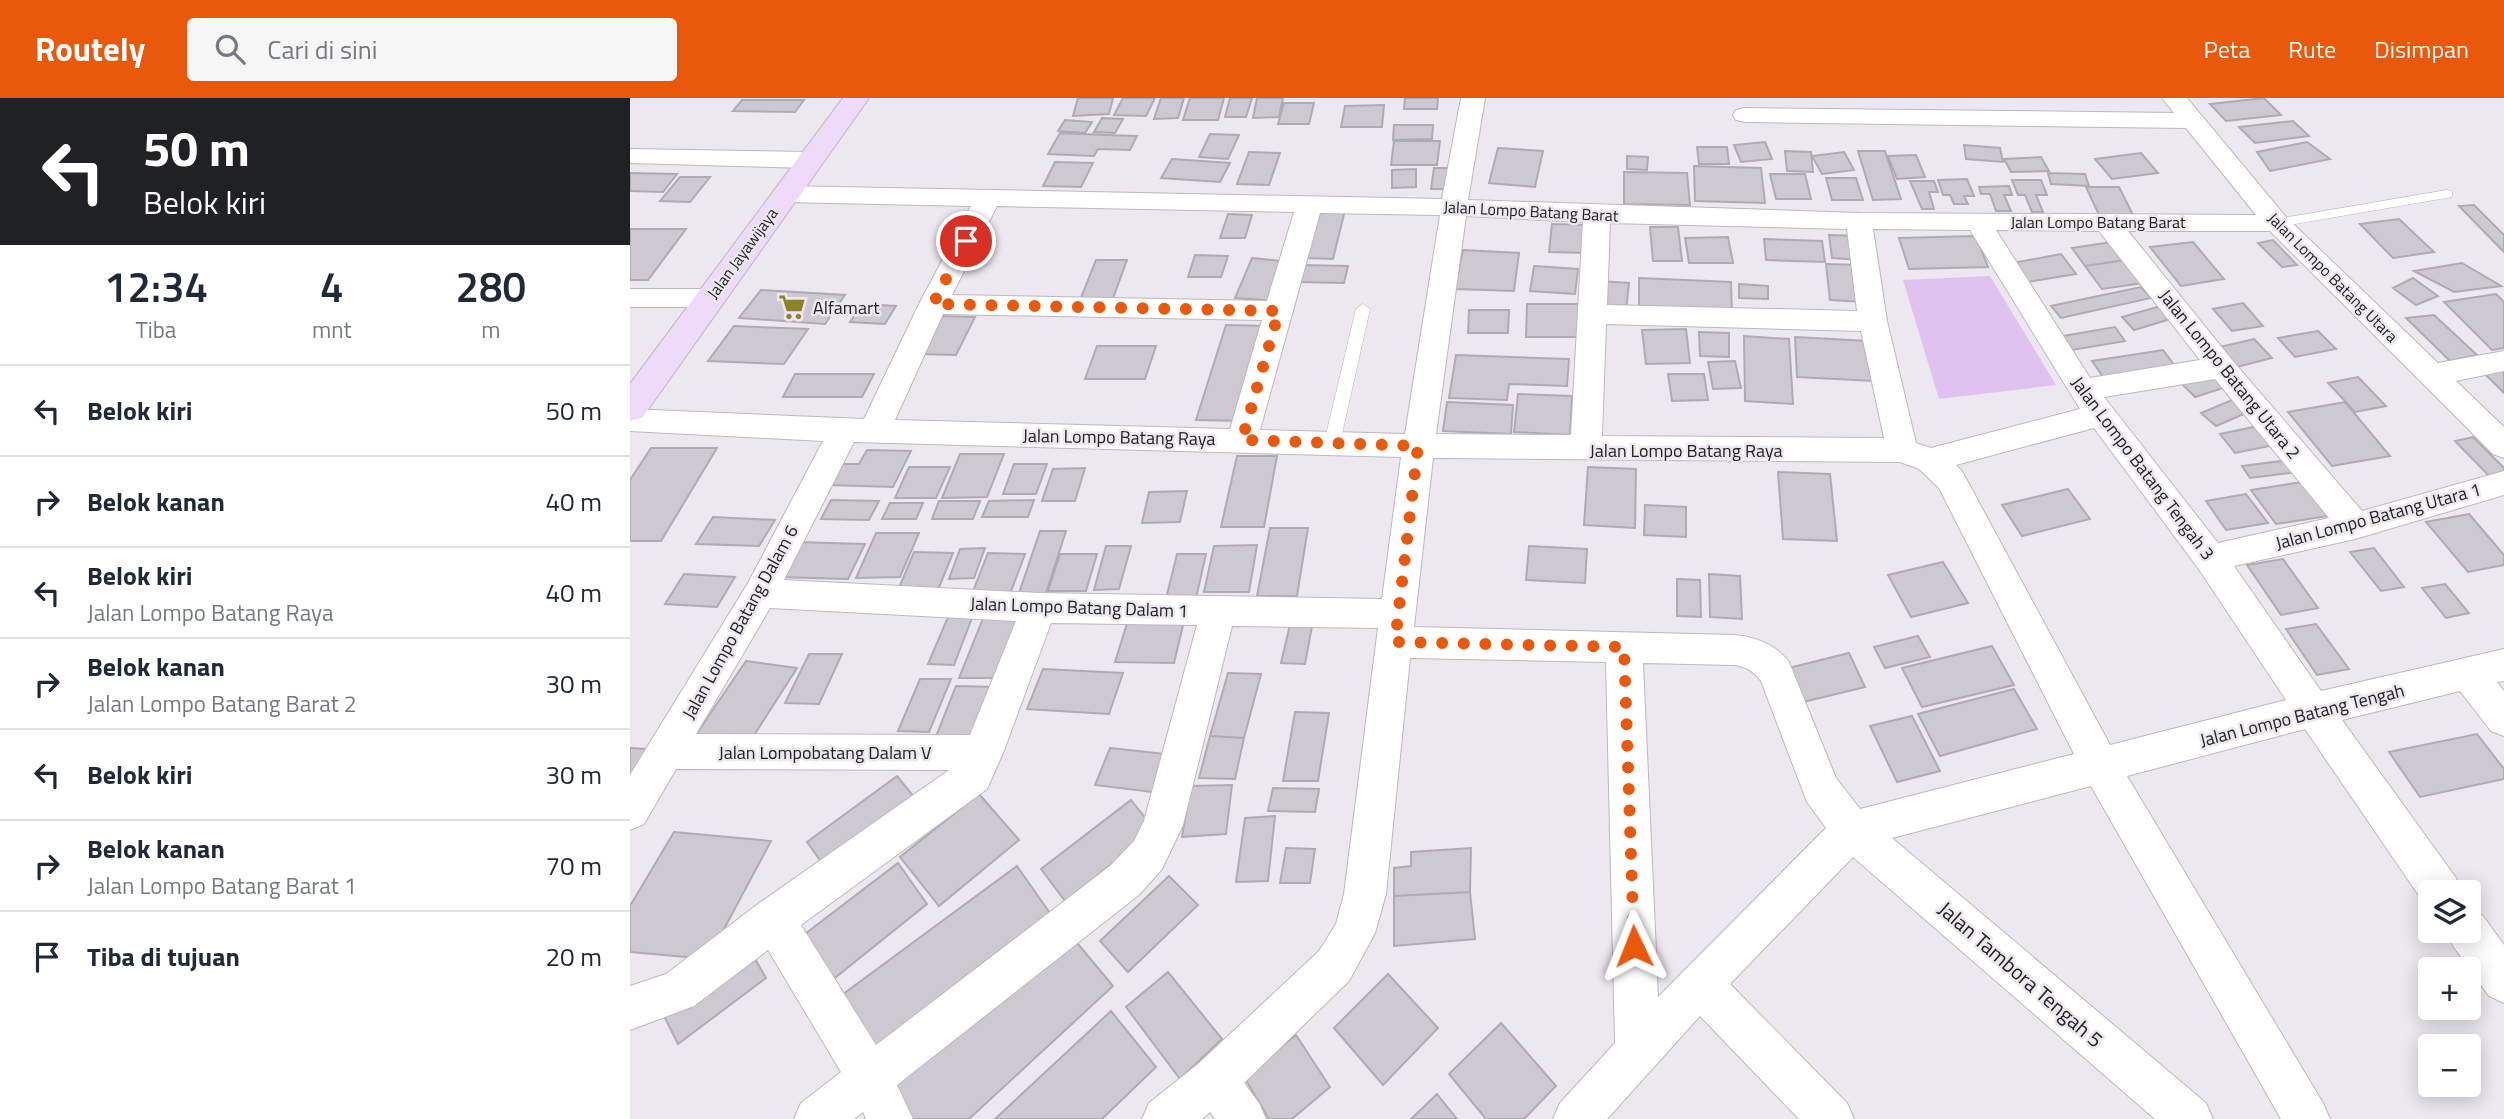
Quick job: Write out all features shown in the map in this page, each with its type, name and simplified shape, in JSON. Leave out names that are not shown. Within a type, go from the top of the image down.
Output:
[{"type":"main road","name":"Jalan Jayawijaya","points":[[630,409],[856,98]]},
{"type":"street","points":[[1166,1119],[1214,1080],[1334,965],[1354,933],[1364,894],[1418,446],[1452,207],[1472,98]]},
{"type":"street","name":"Jalan Lompo Batang Utara","points":[[2174,98],[2277,223],[2432,375],[2500,437]]},
{"type":"street","points":[[1745,115],[2194,121]]},
{"type":"street","points":[[630,156],[810,160]]},
{"type":"street","name":"Jalan Lompo Batang Barat","points":[[785,194],[1452,207],[1859,222],[2277,223]]},
{"type":"street","name":"Jalan Lompo Batang Dalam 6","points":[[630,811],[933,304],[988,199]]},
{"type":"street","points":[[1242,440],[1309,204]]},
{"type":"street","points":[[1586,449],[1597,214]]},
{"type":"street","name":"Jalan Lompo Batang Utara 2","points":[[2106,221],[2222,367],[2355,526]]},
{"type":"street","points":[[1859,222],[1872,321],[1916,455],[1951,480],[2101,767],[2307,1119]]},
{"type":"street","name":"Jalan Lompo Batang Tengah 3","points":[[1978,222],[2082,390],[2210,558],[2433,880]]},
{"type":"street","points":[[630,298],[710,298]]},
{"type":"street","points":[[933,304],[1279,311]]},
{"type":"street","points":[[1591,314],[1872,321]]},
{"type":"street","points":[[2432,375],[2504,361]]},
{"type":"street","points":[[2082,390],[2222,367]]},
{"type":"street","name":"Jalan Lompo Batang Raya","points":[[630,420],[859,430],[1418,446],[1916,455],[2101,415]]},
{"type":"street","name":"Jalan Lompo Batang Utara 1","points":[[2210,558],[2355,526],[2504,483]]},
{"type":"street","name":"Jalan Lompo Batang Dalam 1","points":[[760,593],[1039,608],[1217,611],[1624,647]]},
{"type":"street","points":[[630,1008],[679,991],[773,919],[973,776],[1039,608]]},
{"type":"street","points":[[817,1119],[1125,880],[1147,855],[1163,825],[1217,611]]},
{"type":"street","points":[[1624,647],[1638,1054]]},
{"type":"street","name":"Jalan Tambora Tengah 5","points":[[1624,647],[1734,650],[1753,652],[1767,660],[1776,673],[1821,789],[1852,830],[2190,1119]]},
{"type":"street","name":"Jalan Lompo Batang Tengah","points":[[1852,830],[2313,710],[2504,665]]},
{"type":"street","points":[[2467,673],[2504,719]]},
{"type":"street","name":"Jalan Lompobatang Dalam V","points":[[667,751],[984,753]]},
{"type":"street","points":[[1576,1119],[1700,984],[1852,830]]},
{"type":"street","points":[[773,919],[869,1076],[890,1119]]},
{"type":"street","points":[[2477,943],[2504,981]]},
{"type":"street","points":[[1700,984],[1832,1119]]},
{"type":"street","points":[[1214,1080],[1243,1119]]},
{"type":"lane","points":[[2277,223],[2447,194]]},
{"type":"lane","points":[[1332,443],[1363,309]]},
{"type":"shaded area","points":[[1990,276],[2056,385],[1939,399],[1903,280]]},
{"type":"building","points":[[1078,98],[1113,98],[1109,114],[1073,116]]},
{"type":"building","points":[[1123,98],[1155,98],[1146,116],[1114,115]]},
{"type":"building","points":[[1161,98],[1184,98],[1178,118],[1154,119]]},
{"type":"building","points":[[1190,98],[1224,98],[1218,120],[1183,120]]},
{"type":"building","points":[[1230,98],[1252,98],[1246,117],[1225,117]]},
{"type":"building","points":[[1257,98],[1283,98],[1279,117],[1253,118]]},
{"type":"building","points":[[1405,98],[1438,98],[1437,109],[1404,109]]},
{"type":"building","points":[[2264,98],[2281,115],[2226,121],[2210,104]]},
{"type":"building","points":[[742,100],[804,100],[795,112],[733,111]]},
{"type":"building","points":[[1284,103],[1314,103],[1309,124],[1278,124]]},
{"type":"building","points":[[1384,105],[1382,127],[1341,127],[1345,106]]},
{"type":"building","points":[[1102,118],[1123,119],[1115,133],[1094,132]]},
{"type":"building","points":[[1065,120],[1092,122],[1085,133],[1058,131]]},
{"type":"building","points":[[2293,121],[2309,136],[2255,143],[2239,127]]},
{"type":"building","points":[[1394,125],[1433,125],[1432,139],[1393,140]]},
{"type":"building","points":[[1060,133],[1137,136],[1130,150],[1098,149],[1094,156],[1048,154]]},
{"type":"building","points":[[1210,134],[1239,135],[1228,159],[1199,157]]},
{"type":"building","points":[[1394,141],[1440,141],[1437,165],[1391,165]]},
{"type":"building","points":[[1765,142],[1772,159],[1741,162],[1734,145]]},
{"type":"building","points":[[2307,142],[2330,159],[2270,171],[2257,152]]},
{"type":"building","points":[[1964,145],[2000,148],[2003,162],[1966,159]]},
{"type":"building","points":[[1697,147],[1727,147],[1729,164],[1699,164]]},
{"type":"building","points":[[1498,148],[1543,151],[1535,187],[1489,183]]},
{"type":"building","points":[[1785,151],[1811,152],[1813,172],[1787,171]]},
{"type":"building","points":[[1858,151],[1885,151],[1901,199],[1873,200]]},
{"type":"building","points":[[1249,152],[1280,153],[1269,185],[1237,184]]},
{"type":"building","points":[[1844,152],[1854,170],[1822,174],[1812,156]]},
{"type":"building","points":[[2141,153],[2158,173],[2112,179],[2095,159]]},
{"type":"building","points":[[1916,155],[1925,177],[1897,179],[1888,156]]},
{"type":"building","points":[[1627,156],[1648,157],[1647,170],[1627,169]]},
{"type":"building","points":[[2041,157],[2049,171],[2011,172],[2004,159]]},
{"type":"building","points":[[1172,159],[1230,163],[1220,182],[1161,178]]},
{"type":"building","points":[[1055,162],[1093,163],[1081,187],[1043,186]]},
{"type":"building","points":[[1694,166],[1761,168],[1765,203],[1695,201]]},
{"type":"building","points":[[1434,168],[1450,168],[1448,189],[1431,189]]},
{"type":"building","points":[[1416,169],[1416,187],[1392,188],[1392,170]]},
{"type":"building","points":[[1624,172],[1687,173],[1690,205],[1624,204]]},
{"type":"building","points":[[630,173],[677,174],[663,192],[630,191]]},
{"type":"building","points":[[2048,173],[2085,174],[2089,186],[2051,184]]},
{"type":"building","points":[[1770,174],[1805,174],[1811,199],[1776,199]]},
{"type":"building","points":[[680,177],[710,177],[690,202],[660,201]]},
{"type":"building","points":[[1826,178],[1856,178],[1863,200],[1832,200]]},
{"type":"building","points":[[1967,179],[1974,196],[1964,196],[1968,204],[1954,204],[1950,195],[1943,195],[1938,180]]},
{"type":"building","points":[[2012,180],[2041,180],[2047,195],[2036,195],[2043,212],[2032,212],[2025,195],[2018,195]]},
{"type":"building","points":[[1910,181],[1934,181],[1938,192],[1929,192],[1934,209],[1922,209]]},
{"type":"building","points":[[2009,186],[2012,195],[2004,195],[2011,211],[1996,211],[1990,194],[1981,194],[1979,187]]},
{"type":"building","points":[[2086,187],[2119,187],[2134,217],[2100,217]]},
{"type":"building","points":[[2474,205],[2504,235],[2504,252],[2459,206]]},
{"type":"building","points":[[1316,210],[1345,210],[1333,259],[1304,258]]},
{"type":"building","points":[[1228,214],[1252,215],[1245,238],[1220,238]]},
{"type":"building","points":[[2399,219],[2434,252],[2393,258],[2360,224]]},
{"type":"building","points":[[1552,224],[1588,225],[1586,253],[1549,252]]},
{"type":"building","points":[[1650,227],[1678,227],[1682,261],[1653,261]]},
{"type":"building","points":[[630,229],[686,229],[648,280],[630,280]]},
{"type":"building","points":[[1829,235],[1858,236],[1861,260],[1832,258]]},
{"type":"building","points":[[1976,236],[1988,267],[1909,269],[1899,238]]},
{"type":"building","points":[[1728,237],[1733,263],[1689,263],[1685,238]]},
{"type":"building","points":[[1764,239],[1822,241],[1825,262],[1766,260]]},
{"type":"building","points":[[2273,240],[2297,265],[2282,267],[2258,243]]},
{"type":"building","points":[[2118,241],[2132,259],[2085,266],[2072,248]]},
{"type":"building","points":[[2193,242],[2224,279],[2181,286],[2150,247]]},
{"type":"building","points":[[1463,250],[1519,253],[1514,291],[1455,289]]},
{"type":"building","points":[[2061,254],[2076,274],[2028,282],[2013,263]]},
{"type":"building","points":[[1195,255],[1228,256],[1221,277],[1188,277]]},
{"type":"building","points":[[1252,258],[1291,262],[1275,301],[1235,298]]},
{"type":"building","points":[[2132,259],[2150,282],[2102,289],[2085,266]]},
{"type":"building","points":[[1096,260],[1127,260],[1112,301],[1080,300]]},
{"type":"building","points":[[2462,263],[2501,286],[2454,292],[2414,271]]},
{"type":"building","points":[[1826,264],[1860,265],[1864,302],[1830,300]]},
{"type":"building","points":[[1302,265],[1348,266],[1344,283],[1297,282]]},
{"type":"building","points":[[1534,266],[1578,269],[1575,294],[1530,291]]},
{"type":"building","points":[[1639,278],[1731,282],[1732,312],[1639,308]]},
{"type":"building","points":[[2413,278],[2438,296],[2416,305],[2393,288]]},
{"type":"building","points":[[1599,281],[1629,283],[1626,310],[1596,308]]},
{"type":"building","points":[[1739,284],[1768,286],[1768,299],[1739,298]]},
{"type":"building","points":[[2141,287],[2151,298],[2061,318],[2051,306]]},
{"type":"building","name":"Alfamart","points":[[761,290],[845,295],[825,324],[739,318]]},
{"type":"building","points":[[2496,294],[2504,302],[2504,348],[2492,350],[2444,302]]},
{"type":"building","points":[[2243,303],[2263,326],[2232,331],[2213,309]]},
{"type":"building","points":[[862,304],[896,306],[885,324],[850,322]]},
{"type":"building","points":[[1527,304],[1578,304],[1578,337],[1526,337]]},
{"type":"building","points":[[2164,305],[2177,317],[2134,330],[2122,317]]},
{"type":"building","points":[[1469,310],[1509,310],[1508,333],[1468,333]]},
{"type":"building","points":[[2434,315],[2477,355],[2450,361],[2406,318]]},
{"type":"building","points":[[937,316],[975,317],[956,355],[917,354]]},
{"type":"building","points":[[1226,325],[1269,326],[1242,421],[1196,420]]},
{"type":"building","points":[[734,326],[808,329],[784,364],[708,361]]},
{"type":"building","points":[[2115,327],[2125,341],[2072,350],[2063,336]]},
{"type":"building","points":[[1686,329],[1690,363],[1646,364],[1642,330]]},
{"type":"building","points":[[2318,331],[2336,349],[2295,357],[2278,338]]},
{"type":"building","points":[[1699,332],[1729,333],[1729,357],[1700,356]]},
{"type":"building","points":[[1744,336],[1789,339],[1793,404],[1745,401]]},
{"type":"building","points":[[1795,337],[1868,341],[1873,381],[1797,377]]},
{"type":"building","points":[[2254,339],[2272,358],[2233,368],[2215,348]]},
{"type":"building","points":[[1097,346],[1156,346],[1145,379],[1085,379]]},
{"type":"building","points":[[2163,350],[2178,370],[2106,381],[2092,361]]},
{"type":"building","points":[[1456,355],[1569,359],[1567,386],[1509,384],[1507,400],[1449,398]]},
{"type":"building","points":[[1735,361],[1741,388],[1713,389],[1708,362]]},
{"type":"building","points":[[2504,364],[2504,393],[2480,369]]},
{"type":"building","points":[[2216,373],[2229,386],[2195,397],[2182,384]]},
{"type":"building","points":[[795,374],[874,374],[862,397],[783,397]]},
{"type":"building","points":[[1668,374],[1704,374],[1708,400],[1672,401]]},
{"type":"building","points":[[2358,377],[2386,406],[2355,412],[2328,383]]},
{"type":"building","points":[[1518,394],[1572,396],[1570,435],[1514,432]]},
{"type":"building","points":[[2237,398],[2251,411],[2216,426],[2201,413]]},
{"type":"building","points":[[1447,402],[1513,405],[1511,434],[1443,431]]},
{"type":"building","points":[[2345,402],[2390,456],[2332,466],[2288,412]]},
{"type":"building","points":[[2263,425],[2279,444],[2235,453],[2220,434]]},
{"type":"building","points":[[2473,437],[2504,468],[2504,477],[2493,480],[2455,441]]},
{"type":"building","points":[[651,448],[717,448],[661,541],[630,541],[630,480]]},
{"type":"building","points":[[867,450],[911,451],[893,487],[829,485],[840,464],[859,464]]},
{"type":"building","points":[[960,454],[1004,454],[987,497],[942,498]]},
{"type":"building","points":[[1237,456],[1277,456],[1264,527],[1221,527]]},
{"type":"building","points":[[2289,460],[2297,472],[2250,478],[2242,466]]},
{"type":"building","points":[[1014,464],[1047,464],[1036,494],[1003,494]]},
{"type":"building","points":[[909,467],[950,467],[936,498],[895,498]]},
{"type":"building","points":[[1588,467],[1636,469],[1635,528],[1584,525]]},
{"type":"building","points":[[1085,468],[1075,501],[1042,501],[1053,469]]},
{"type":"building","points":[[1778,472],[1830,474],[1837,541],[1783,539]]},
{"type":"building","points":[[2308,481],[2334,515],[2276,524],[2251,490]]},
{"type":"building","points":[[2068,489],[2090,519],[2022,536],[2002,505]]},
{"type":"building","points":[[1187,491],[1180,522],[1142,523],[1149,492]]},
{"type":"building","points":[[2246,494],[2268,523],[2226,530],[2206,501]]},
{"type":"building","points":[[831,500],[879,501],[869,520],[821,519]]},
{"type":"building","points":[[1034,500],[1028,517],[982,517],[989,501]]},
{"type":"building","points":[[939,501],[980,501],[973,519],[932,519]]},
{"type":"building","points":[[890,503],[923,503],[916,519],[882,519]]},
{"type":"building","points":[[1645,505],[1686,507],[1686,537],[1644,535]]},
{"type":"building","points":[[2469,514],[2504,555],[2504,565],[2468,572],[2426,522]]},
{"type":"building","points":[[713,517],[775,520],[759,546],[696,544]]},
{"type":"building","points":[[1270,528],[1308,528],[1297,596],[1257,596]]},
{"type":"building","points":[[1040,531],[1066,531],[1044,599],[1017,599]]},
{"type":"building","points":[[876,533],[919,533],[900,577],[856,578]]},
{"type":"building","points":[[795,542],[865,544],[848,579],[776,577]]},
{"type":"building","points":[[1257,545],[1249,592],[1204,592],[1214,546]]},
{"type":"building","points":[[1106,546],[1131,546],[1119,589],[1094,590]]},
{"type":"building","points":[[1529,546],[1587,549],[1585,583],[1526,580]]},
{"type":"building","points":[[985,548],[974,578],[949,579],[960,549]]},
{"type":"building","points":[[2374,548],[2404,587],[2381,591],[2350,552]]},
{"type":"building","points":[[914,552],[953,553],[936,595],[896,595]]},
{"type":"building","points":[[988,553],[1025,554],[1010,594],[972,594]]},
{"type":"building","points":[[1060,554],[1097,554],[1086,591],[1048,591]]},
{"type":"building","points":[[1177,554],[1206,554],[1195,603],[1165,603]]},
{"type":"building","points":[[2283,559],[2318,608],[2281,615],[2247,565]]},
{"type":"building","points":[[1943,562],[1968,603],[1911,617],[1888,575]]},
{"type":"building","points":[[684,574],[735,577],[717,607],[665,604]]},
{"type":"building","points":[[1709,574],[1740,576],[1742,619],[1710,617]]},
{"type":"building","points":[[1677,579],[1700,580],[1701,617],[1677,616]]},
{"type":"building","points":[[2445,584],[2469,613],[2446,618],[2422,588]]},
{"type":"building","points":[[951,610],[975,610],[954,665],[928,664]]},
{"type":"building","points":[[984,616],[1025,617],[1002,678],[959,678]]},
{"type":"building","points":[[1129,617],[1185,617],[1174,663],[1115,662]]},
{"type":"building","points":[[1291,620],[1313,621],[1305,664],[1281,663]]},
{"type":"building","points":[[2316,624],[2349,669],[2317,675],[2286,629]]},
{"type":"building","points":[[1918,636],[1930,657],[1885,668],[1874,647]]},
{"type":"building","points":[[1992,646],[2014,685],[1922,707],[1902,668]]},
{"type":"building","points":[[1849,653],[1865,687],[1803,702],[1789,668]]},
{"type":"building","points":[[809,654],[842,654],[819,704],[785,703]]},
{"type":"building","points":[[746,661],[797,668],[744,751],[691,742]]},
{"type":"building","points":[[1043,669],[1123,673],[1109,714],[1027,709]]},
{"type":"building","points":[[1228,673],[1261,674],[1244,738],[1210,736]]},
{"type":"building","points":[[920,679],[951,679],[929,732],[898,731]]},
{"type":"building","points":[[956,686],[997,687],[978,740],[935,739]]},
{"type":"building","points":[[2014,689],[2037,729],[1940,756],[1918,714]]},
{"type":"building","points":[[1295,712],[1329,713],[1318,781],[1283,781]]},
{"type":"building","points":[[1912,716],[1940,771],[1897,782],[1870,726]]},
{"type":"building","points":[[2477,734],[2504,769],[2504,779],[2420,797],[2389,752]]},
{"type":"building","points":[[1210,736],[1244,738],[1235,779],[1199,778]]},
{"type":"building","points":[[630,748],[663,750],[630,806]]},
{"type":"building","points":[[1110,748],[1166,754],[1152,792],[1095,785]]},
{"type":"building","points":[[897,776],[923,808],[832,877],[807,842]]},
{"type":"building","points":[[1232,785],[1226,834],[1182,837],[1190,786]]},
{"type":"building","points":[[1273,788],[1319,789],[1315,812],[1268,811]]},
{"type":"building","points":[[979,794],[1019,840],[939,906],[900,857]]},
{"type":"building","points":[[1131,800],[1155,830],[1065,901],[1041,869]]},
{"type":"building","points":[[1275,816],[1268,881],[1236,882],[1245,818]]},
{"type":"building","points":[[674,832],[771,841],[708,959],[630,952],[630,906]]},
{"type":"building","points":[[1286,848],[1315,849],[1310,883],[1280,883]]},
{"type":"building","points":[[1471,848],[1470,892],[1394,896],[1394,868],[1411,866],[1411,852]]},
{"type":"building","points":[[898,863],[927,904],[831,981],[801,937]]},
{"type":"building","points":[[1017,866],[1054,919],[870,1062],[835,1000]]},
{"type":"building","points":[[1169,876],[1198,905],[1128,972],[1100,941]]},
{"type":"building","points":[[1470,892],[1475,939],[1394,946],[1394,896]]},
{"type":"building","points":[[1068,932],[1113,986],[969,1119],[901,1119],[884,1094]]},
{"type":"building","points":[[751,952],[766,978],[678,1044],[664,1016]]},
{"type":"building","points":[[1168,972],[1222,1039],[1180,1079],[1126,1007]]},
{"type":"building","points":[[1388,974],[1438,1028],[1383,1085],[1334,1028]]},
{"type":"building","points":[[1111,1011],[1156,1067],[1102,1119],[995,1119]]},
{"type":"building","points":[[1501,1023],[1556,1086],[1524,1119],[1486,1119],[1449,1074]]},
{"type":"building","points":[[1296,1035],[1330,1087],[1292,1119],[1269,1119],[1244,1077]]},
{"type":"building","points":[[1437,1094],[1457,1119],[1411,1119]]},
{"type":"place","name":"Alfamart","points":[[792,307]]},
{"type":"route","points":[[966,241],[933,304],[1279,311],[1242,440],[1418,446],[1395,642],[1624,647],[1634,946]]}]
